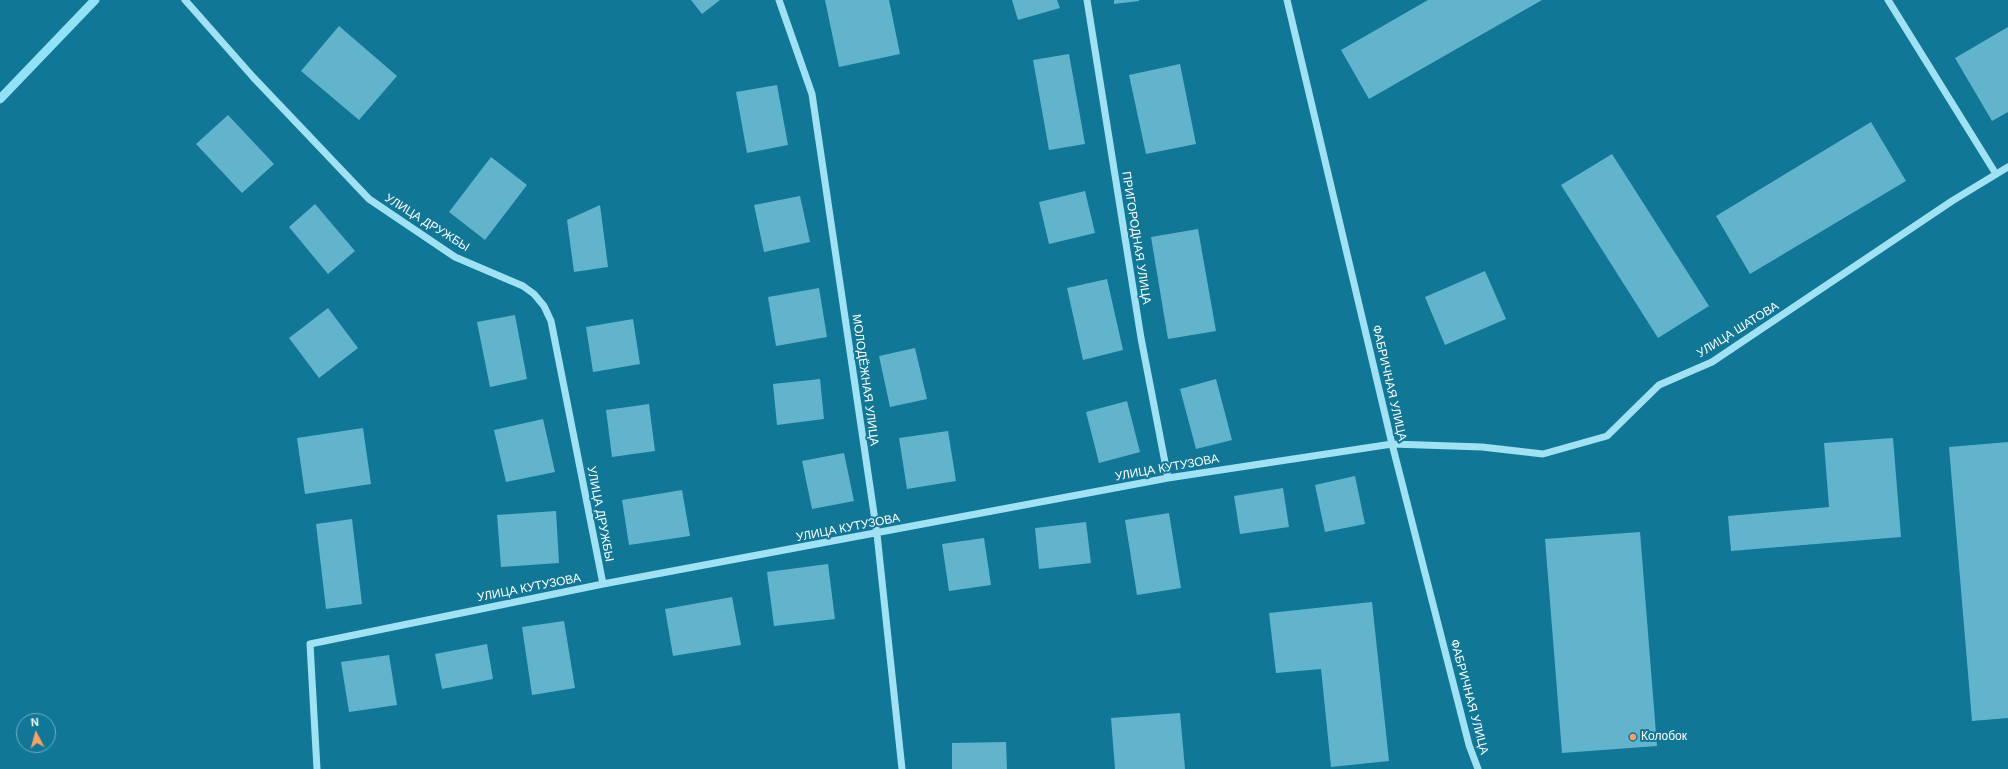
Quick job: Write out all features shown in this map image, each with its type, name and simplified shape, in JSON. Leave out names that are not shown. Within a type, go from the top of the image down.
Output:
[{"type":"street","name":"УЛИЦА ДРУЖБЫ","points":[[185,0],[253,77],[369,199],[454,257],[523,286],[534,294],[544,306],[550,321],[603,584]]},
{"type":"street","name":"МОЛОДЁЖНАЯ УЛИЦА","points":[[779,0],[812,94],[876,534],[902,769]]},
{"type":"street","name":"ПРИГОРОДНАЯ УЛИЦА","points":[[1086,0],[1141,338],[1168,478]]},
{"type":"street","name":"ФАБРИЧНАЯ УЛИЦА","points":[[1287,0],[1392,444],[1469,745],[1478,769]]},
{"type":"street","points":[[1888,0],[1996,174]]},
{"type":"street","name":"УЛИЦА ШАТОВА","points":[[1392,444],[1482,447],[1544,454],[1606,436],[1659,385],[1712,362],[1945,205],[2008,167]]},
{"type":"street","name":"УЛИЦА КУТУЗОВА","points":[[317,769],[310,644],[603,584],[1168,478],[1392,444]]},
{"type":"building","points":[[691,0],[720,0],[702,14]]},
{"type":"building","points":[[825,0],[889,0],[900,54],[839,67]]},
{"type":"building","points":[[1012,0],[1057,0],[1060,8],[1018,20]]},
{"type":"building","points":[[1114,0],[1139,0],[1139,1],[1114,4]]},
{"type":"building","points":[[1428,0],[1542,0],[1369,99],[1341,50]]},
{"type":"building","points":[[339,26],[397,76],[359,120],[301,71]]},
{"type":"building","points":[[2008,27],[2008,112],[1992,121],[1955,58]]},
{"type":"building","points":[[1069,54],[1085,144],[1049,150],[1033,60]]},
{"type":"building","points":[[1180,64],[1196,144],[1146,154],[1129,75]]},
{"type":"building","points":[[777,85],[788,145],[747,153],[736,92]]},
{"type":"building","points":[[228,115],[274,164],[242,193],[196,144]]},
{"type":"building","points":[[1871,122],[1906,181],[1750,274],[1716,216]]},
{"type":"building","points":[[1612,154],[1709,306],[1658,338],[1561,185]]},
{"type":"building","points":[[491,157],[527,185],[485,240],[449,212]]},
{"type":"building","points":[[1085,191],[1095,233],[1049,244],[1039,202]]},
{"type":"building","points":[[800,196],[810,242],[764,252],[754,205]]},
{"type":"building","points":[[315,204],[355,251],[328,274],[289,227]]},
{"type":"building","points":[[600,205],[608,267],[574,272],[567,220]]},
{"type":"building","points":[[1198,229],[1216,331],[1168,339],[1151,237]]},
{"type":"building","points":[[1485,271],[1506,319],[1445,345],[1425,297]]},
{"type":"building","points":[[1107,279],[1123,350],[1083,360],[1067,288]]},
{"type":"building","points":[[819,288],[827,337],[776,346],[768,297]]},
{"type":"building","points":[[328,308],[358,348],[319,378],[289,338]]},
{"type":"building","points":[[515,315],[527,379],[490,387],[477,322]]},
{"type":"building","points":[[633,319],[640,364],[593,372],[586,327]]},
{"type":"building","points":[[915,348],[927,399],[890,407],[879,356]]},
{"type":"building","points":[[820,379],[824,419],[777,425],[773,384]]},
{"type":"building","points":[[1216,379],[1232,440],[1196,449],[1180,389]]},
{"type":"building","points":[[1127,401],[1140,452],[1099,463],[1086,412]]},
{"type":"building","points":[[649,404],[655,451],[612,457],[606,410]]},
{"type":"building","points":[[543,419],[555,472],[506,482],[494,430]]},
{"type":"building","points":[[363,428],[371,484],[305,494],[297,438]]},
{"type":"building","points":[[948,431],[956,481],[907,489],[899,438]]},
{"type":"building","points":[[1893,438],[1901,537],[1731,551],[1728,516],[1829,507],[1824,443]]},
{"type":"building","points":[[2008,442],[2008,718],[1972,721],[1949,447]]},
{"type":"building","points":[[844,453],[854,501],[812,509],[802,461]]},
{"type":"building","points":[[1355,476],[1365,524],[1325,532],[1315,485]]},
{"type":"building","points":[[1283,488],[1289,527],[1240,534],[1234,496]]},
{"type":"building","points":[[682,490],[690,536],[629,545],[622,500]]},
{"type":"building","points":[[556,511],[559,563],[501,567],[497,515]]},
{"type":"building","points":[[1169,513],[1181,588],[1137,595],[1125,520]]},
{"type":"building","points":[[352,519],[362,604],[326,609],[316,524]]},
{"type":"building","points":[[1086,522],[1091,563],[1039,569],[1035,528]]},
{"type":"building","points":[[1640,532],[1657,746],[1562,753],[1545,539]]},
{"type":"building","points":[[984,538],[991,585],[949,591],[942,544]]},
{"type":"building","points":[[828,564],[835,619],[774,626],[767,572]]},
{"type":"building","points":[[732,597],[741,645],[673,656],[665,609]]},
{"type":"building","points":[[1372,602],[1389,761],[1331,767],[1321,669],[1276,673],[1269,613]]},
{"type":"building","points":[[564,621],[575,688],[532,695],[522,627]]},
{"type":"building","points":[[487,644],[493,679],[442,689],[435,654]]},
{"type":"building","points":[[389,655],[397,705],[349,712],[341,662]]},
{"type":"building","points":[[1180,713],[1185,769],[1115,769],[1111,718]]},
{"type":"building","points":[[1006,742],[1007,769],[952,769],[952,743]]},
{"type":"waterway","points":[[0,99],[95,0]]},
{"type":"place","name":"Колобок","points":[[1633,737]]}]
